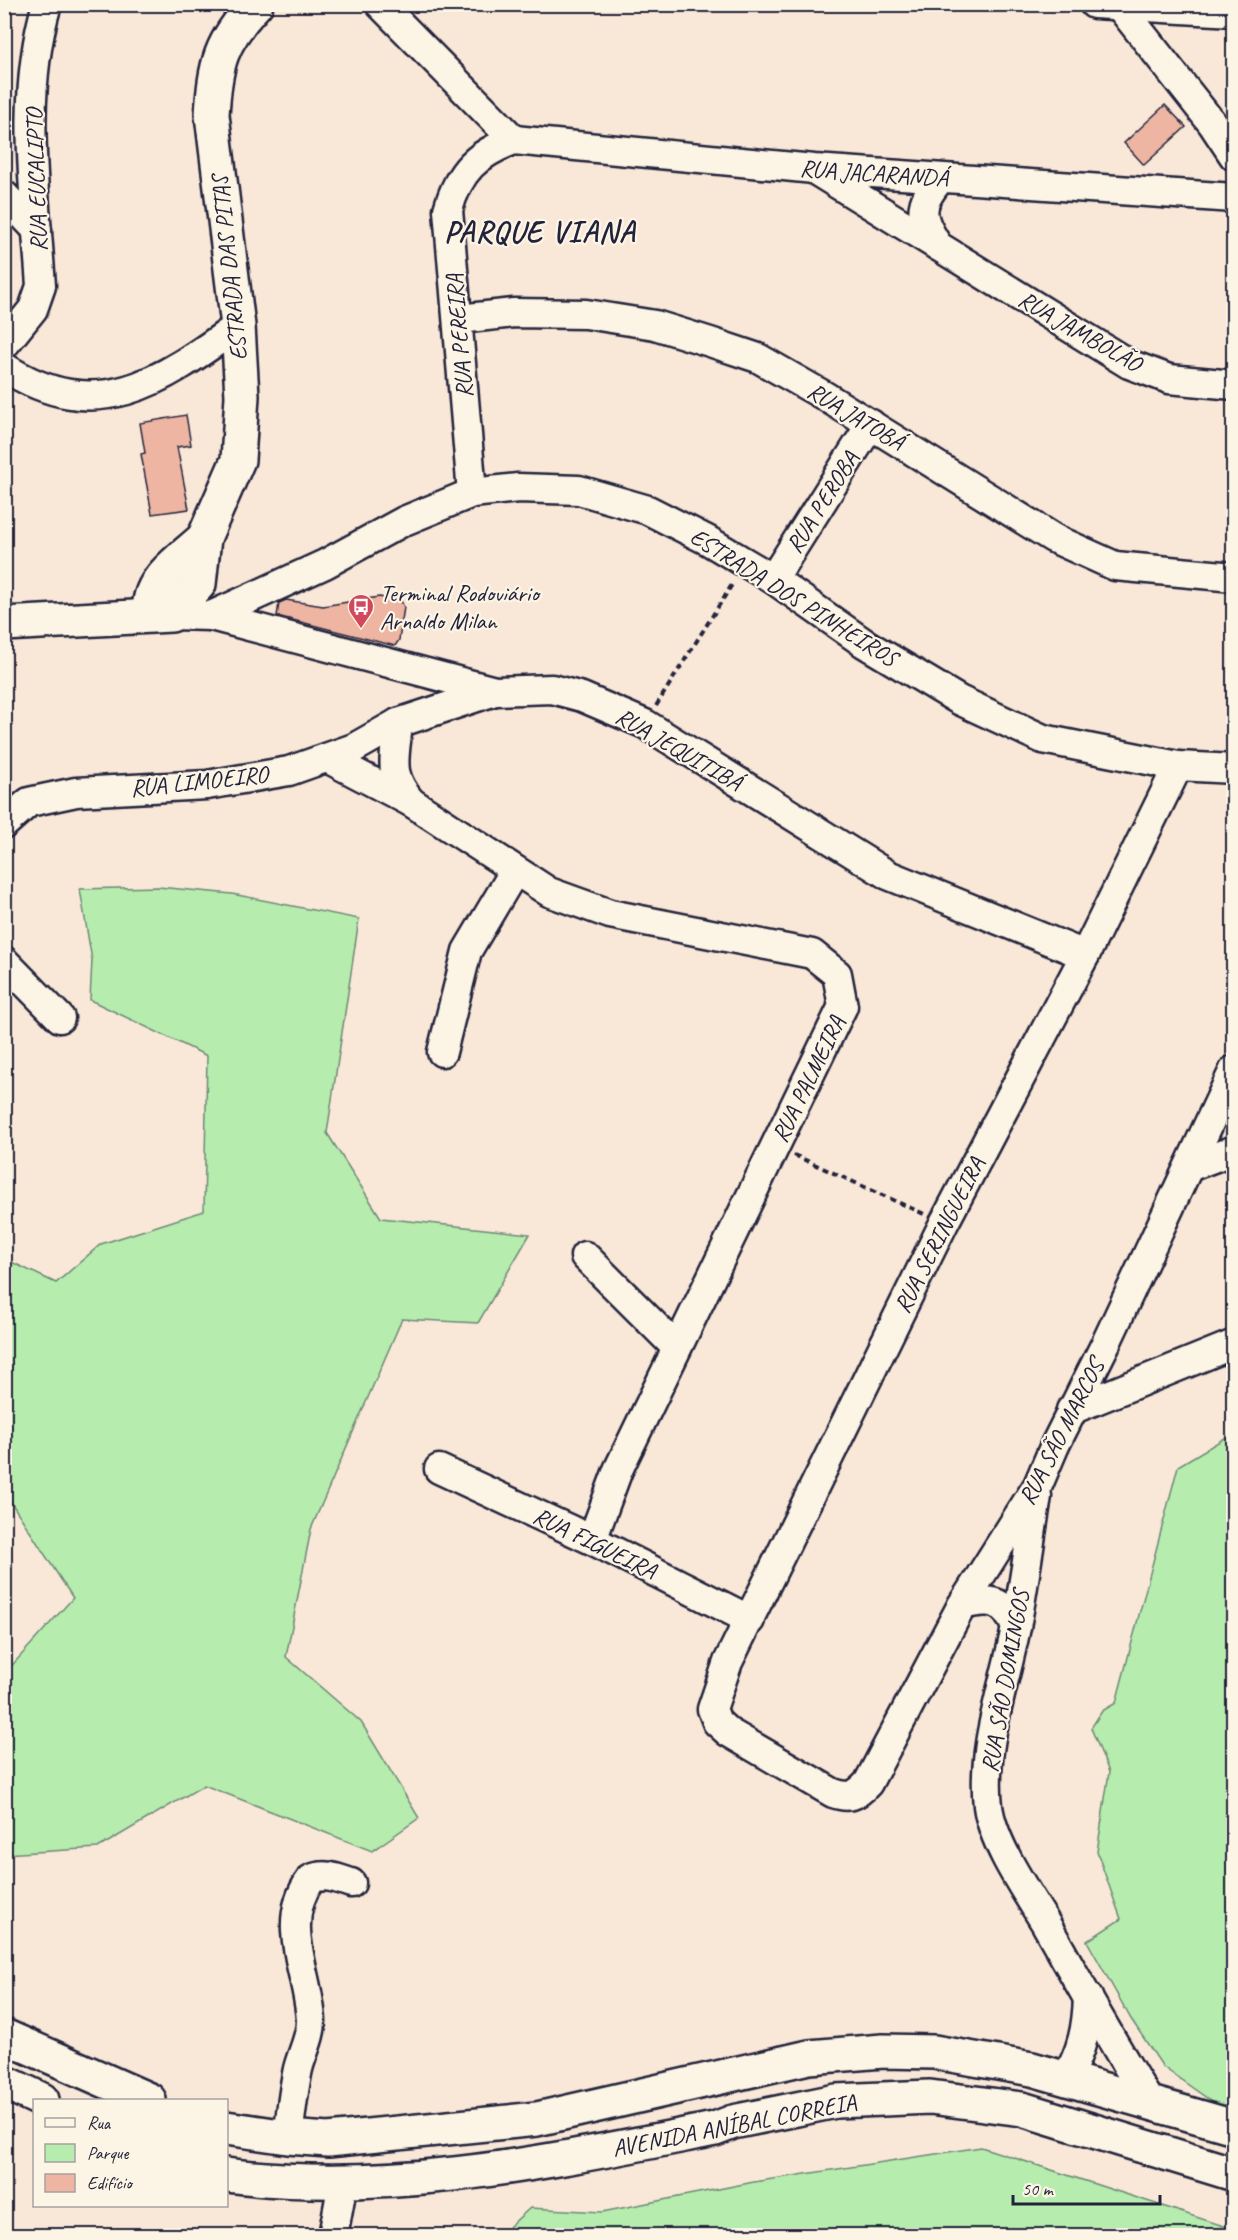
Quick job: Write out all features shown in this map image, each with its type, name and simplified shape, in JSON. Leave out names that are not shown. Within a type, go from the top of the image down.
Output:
[{"type":"main road","name":"ESTRADA DAS PITAS","points":[[159,604],[204,538],[238,460],[242,396],[238,326],[212,115],[214,83],[222,49],[233,30],[256,4]]},
{"type":"main road","name":"ESTRADA DAS PITAS","points":[[199,584],[204,538]]},
{"type":"main road","points":[[8,620],[113,617],[159,604],[199,584]]},
{"type":"main road","points":[[4,2037],[147,2099]]},
{"type":"main road","name":"AVENIDA ANÍBAL CORREIA","points":[[228,2128],[288,2138],[327,2140],[537,2119],[798,2059],[872,2052],[934,2052],[977,2058],[1067,2077],[1233,2127]]},
{"type":"main road","points":[[4,2082],[40,2099]]},
{"type":"main road","name":"AVENIDA ANÍBAL CORREIA","points":[[228,2175],[277,2182],[343,2182],[502,2170],[715,2129],[734,2122],[836,2101],[930,2097],[1022,2109],[1233,2174]]},
{"type":"street","name":"RUA EUCALIPTO","points":[[4,345],[33,309],[40,286],[34,183],[34,74],[41,25],[47,4]]},
{"type":"street","points":[[380,4],[514,140]]},
{"type":"street","points":[[1110,5],[1233,12]]},
{"type":"street","points":[[1110,5],[1212,123],[1233,156]]},
{"type":"street","name":"RUA JACARANDÁ","points":[[514,140],[814,169],[1233,198]]},
{"type":"street","name":"RUA PEREIRA","points":[[472,493],[448,210],[454,187],[478,158],[514,140]]},
{"type":"street","name":"RUA JAMBOLÃO","points":[[814,169],[1129,364],[1169,379],[1233,386]]},
{"type":"street","name":"RUA JAMBOLÃO","points":[[938,246],[924,225],[923,205],[928,192],[940,178]]},
{"type":"street","points":[[4,182],[34,183]]},
{"type":"street","points":[[4,195],[37,230]]},
{"type":"street","name":"RUA JATOBÁ","points":[[459,319],[513,313],[586,314],[655,325],[758,358],[871,424],[1053,538],[1115,566],[1233,577]]},
{"type":"street","points":[[4,368],[21,378],[62,393],[109,396],[150,383],[183,365],[238,326]]},
{"type":"street","name":"RUA PEROBA","points":[[773,579],[871,424]]},
{"type":"street","name":"ESTRADA DOS PINHEIROS","points":[[159,604],[211,616],[325,564],[405,521],[472,493],[550,488],[598,494],[648,510],[746,562],[864,643],[959,700],[1043,739],[1178,766],[1233,769]]},
{"type":"street","points":[[199,584],[256,594]]},
{"type":"street","name":"RUA JEQUITIBÁ","points":[[211,616],[495,691],[552,689],[582,697],[645,724],[888,875],[1085,955]]},
{"type":"street","name":"RUA LIMOEIRO","points":[[4,824],[29,802],[76,792],[227,783],[289,771],[354,748],[398,723],[495,691]]},
{"type":"street","name":"RUA PALMEIRA","points":[[398,723],[394,774],[397,785],[411,802]]},
{"type":"street","name":"RUA PALMEIRA","points":[[327,758],[411,802],[492,853],[514,872],[549,892],[610,914],[812,954],[837,974],[843,1006],[777,1147],[676,1347],[618,1470],[592,1540]]},
{"type":"street","name":"RUA SERINGUEIRA","points":[[712,1709],[721,1680],[944,1223],[1085,955],[1178,766]]},
{"type":"street","points":[[442,1052],[467,951],[514,872]]},
{"type":"street","points":[[4,961],[60,1018]]},
{"type":"street","name":"RUA SÃO MARCOS","points":[[712,1709],[717,1722],[728,1732],[833,1793],[851,1796],[858,1794],[868,1783],[962,1605],[1038,1485],[1071,1410],[1106,1343],[1233,1071]]},
{"type":"street","points":[[1189,1167],[1233,1150]]},
{"type":"street","points":[[585,1256],[676,1347]]},
{"type":"street","points":[[1106,1343],[1117,1369],[1146,1380]]},
{"type":"street","points":[[1071,1410],[1233,1344]]},
{"type":"street","name":"RUA FIGUEIRA","points":[[440,1469],[592,1540],[750,1620]]},
{"type":"street","name":"RUA SÃO DOMINGOS","points":[[1038,1485],[1016,1627],[991,1739],[987,1782],[988,1807],[994,1831],[1111,2042],[1149,2101]]},
{"type":"street","points":[[962,1605],[978,1601],[1001,1605],[1009,1612],[1016,1627]]},
{"type":"street","points":[[288,2138],[293,2094],[311,2021],[297,1948],[296,1921],[299,1901],[311,1879],[318,1876],[328,1875],[351,1883]]},
{"type":"street","points":[[1067,2077],[1080,2055],[1085,2038],[1088,1997]]},
{"type":"street","points":[[333,2235],[343,2182]]},
{"type":"path","points":[[645,724],[746,562]]},
{"type":"path","points":[[777,1147],[944,1223]]},
{"type":"green space","points":[[158,887],[232,894],[359,919],[327,1133],[381,1218],[530,1234],[478,1323],[402,1319],[311,1529],[286,1657],[361,1722],[419,1818],[372,1851],[204,1785],[98,1848],[5,1854],[5,1673],[73,1598],[5,1493],[5,1259],[56,1283],[101,1244],[204,1211],[207,1056],[90,1000],[92,960],[80,889]]},
{"type":"green space","points":[[1233,1433],[1233,2111],[1221,2108],[1163,2067],[1131,2019],[1087,1941],[1121,1919],[1097,1852],[1109,1772],[1091,1728],[1102,1711],[1116,1703],[1178,1466]]},
{"type":"green space","points":[[981,2147],[1233,2229],[1233,2235],[500,2235],[530,2208],[602,2212],[754,2182]]},
{"type":"building","points":[[1165,105],[1186,127],[1144,165],[1124,143]]},
{"type":"building","points":[[186,415],[191,445],[177,447],[189,509],[152,514],[141,454],[145,453],[140,423]]},
{"type":"building","name":"Terminal Rodoviário Arnaldo Milan","points":[[379,597],[401,601],[404,607],[399,640],[395,646],[277,616],[279,603],[286,600],[323,606]]},
{"type":"place","name":"Terminal Rodoviário Arnaldo Milan","points":[[361,630]]},
{"type":"district","name":"PARQUE VIANA","points":[[540,232]]}]
